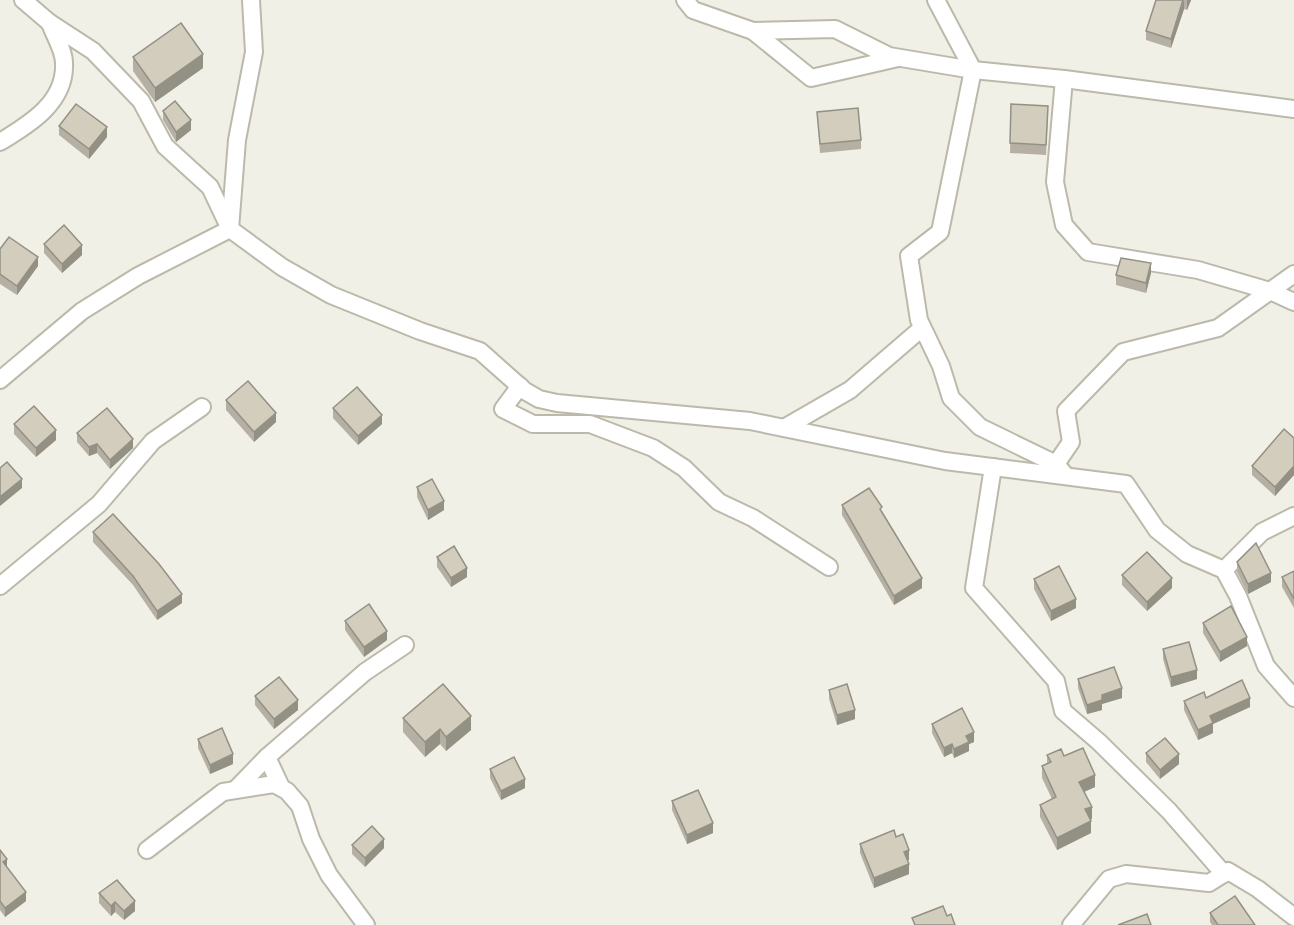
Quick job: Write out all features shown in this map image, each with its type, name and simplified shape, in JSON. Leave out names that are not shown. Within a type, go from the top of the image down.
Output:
[{"type":"street","points":[[23,0],[50,23],[93,51],[141,101],[165,146],[210,187],[230,229],[282,267],[331,295],[420,332],[480,351],[520,386],[539,399],[557,403],[750,421],[945,461],[1061,470],[1126,484],[1157,530],[1186,554],[1224,570],[1238,596],[1266,666],[1294,698]]},
{"type":"street","points":[[230,229],[237,140],[254,52],[251,0]]},
{"type":"street","points":[[685,0],[693,10],[753,31],[811,78],[902,58]]},
{"type":"street","points":[[936,0],[973,70],[940,232],[909,256],[922,328],[940,366],[951,398],[980,427],[1061,470]]},
{"type":"street","points":[[0,142],[34,122],[62,89],[64,61],[50,23]]},
{"type":"street","points":[[753,31],[835,29],[889,56],[973,70],[1064,79],[1294,109]]},
{"type":"street","points":[[1064,79],[1054,182],[1064,225],[1088,252],[1198,270],[1270,291],[1294,302]]},
{"type":"street","points":[[0,380],[82,311],[138,276],[230,229]]},
{"type":"street","points":[[1061,470],[1071,442],[1066,411],[1123,352],[1218,328],[1294,274]]},
{"type":"street","points":[[784,428],[850,390],[922,328]]},
{"type":"street","points":[[520,386],[503,409],[533,424],[590,424],[652,448],[684,468],[719,502],[753,518],[829,567]]},
{"type":"street","points":[[0,586],[99,504],[153,441],[202,406]]},
{"type":"street","points":[[993,466],[974,588],[1056,681],[1063,711],[1169,811],[1224,874]]},
{"type":"street","points":[[1224,570],[1262,532],[1294,516]]},
{"type":"street","points":[[235,790],[267,756],[365,672],[405,645]]},
{"type":"street","points":[[267,756],[281,787],[300,806],[311,839],[329,875],[366,925]]},
{"type":"street","points":[[147,850],[224,792],[274,784],[281,787]]},
{"type":"street","points":[[1071,925],[1109,879],[1126,874],[1209,883],[1228,871],[1257,889],[1294,917]]},
{"type":"building","points":[[1156,0],[1183,0],[1171,39],[1146,31]]},
{"type":"building","points":[[181,23],[203,54],[155,88],[133,57]]},
{"type":"building","points":[[175,101],[191,120],[176,132],[163,111]]},
{"type":"building","points":[[76,104],[107,127],[89,149],[59,126]]},
{"type":"building","points":[[1011,104],[1048,106],[1046,145],[1010,143]]},
{"type":"building","points":[[858,108],[861,140],[820,144],[817,112]]},
{"type":"building","points":[[64,225],[82,245],[62,264],[44,244]]},
{"type":"building","points":[[9,237],[38,257],[17,286],[0,274],[0,249]]},
{"type":"building","points":[[1121,258],[1151,263],[1146,283],[1116,275]]},
{"type":"building","points":[[248,381],[276,413],[254,432],[226,400]]},
{"type":"building","points":[[357,387],[382,415],[358,436],[333,408]]},
{"type":"building","points":[[34,406],[56,430],[36,448],[14,424]]},
{"type":"building","points":[[107,408],[133,439],[110,460],[97,444],[89,447],[77,433]]},
{"type":"building","points":[[1284,429],[1294,438],[1294,466],[1275,487],[1252,466]]},
{"type":"building","points":[[7,462],[22,479],[0,497],[0,468]]},
{"type":"building","points":[[432,479],[444,501],[428,510],[417,487]]},
{"type":"building","points":[[869,488],[922,578],[894,596],[842,505]]},
{"type":"building","points":[[113,514],[159,564],[182,594],[157,611],[133,576],[93,532]]},
{"type":"building","points":[[1256,543],[1271,573],[1248,584],[1237,562]]},
{"type":"building","points":[[454,546],[467,568],[451,578],[437,557]]},
{"type":"building","points":[[1147,552],[1172,578],[1147,602],[1122,575]]},
{"type":"building","points":[[1059,566],[1076,599],[1051,611],[1034,579]]},
{"type":"building","points":[[1294,571],[1294,599],[1282,577]]},
{"type":"building","points":[[369,604],[387,631],[364,647],[345,621]]},
{"type":"building","points":[[1231,606],[1247,637],[1220,652],[1203,623]]},
{"type":"building","points":[[1189,642],[1197,670],[1171,677],[1163,649]]},
{"type":"building","points":[[1114,667],[1122,688],[1102,695],[1102,700],[1087,705],[1078,679]]},
{"type":"building","points":[[279,677],[298,700],[274,719],[255,696]]},
{"type":"building","points":[[1242,680],[1250,698],[1210,716],[1213,723],[1198,730],[1184,701],[1204,692],[1206,698]]},
{"type":"building","points":[[443,684],[471,716],[446,737],[440,729],[425,742],[403,718]]},
{"type":"building","points":[[847,684],[855,710],[837,715],[829,690]]},
{"type":"building","points":[[962,708],[974,732],[966,736],[969,742],[954,749],[952,744],[944,748],[932,724]]},
{"type":"building","points":[[222,728],[233,754],[210,765],[198,739]]},
{"type":"building","points":[[1165,738],[1179,754],[1160,770],[1146,753]]},
{"type":"building","points":[[1083,748],[1095,775],[1079,782],[1092,807],[1085,809],[1091,821],[1057,838],[1040,805],[1056,797],[1042,766],[1051,762],[1047,755],[1061,749],[1064,756]]},
{"type":"building","points":[[514,757],[525,779],[501,791],[490,769]]},
{"type":"building","points":[[698,790],[713,823],[687,835],[672,801]]},
{"type":"building","points":[[372,826],[384,839],[365,858],[352,845]]},
{"type":"building","points":[[894,830],[896,837],[903,834],[909,850],[904,852],[909,864],[874,878],[860,844]]},
{"type":"building","points":[[0,850],[7,859],[3,862],[26,892],[5,908],[0,901]]},
{"type":"building","points":[[117,880],[135,901],[124,911],[115,902],[111,906],[99,893]]},
{"type":"building","points":[[1235,896],[1255,925],[1218,925],[1210,913]]},
{"type":"building","points":[[943,906],[947,916],[951,914],[955,925],[915,925],[912,918]]},
{"type":"building","points":[[1147,914],[1151,925],[1118,925]]}]
